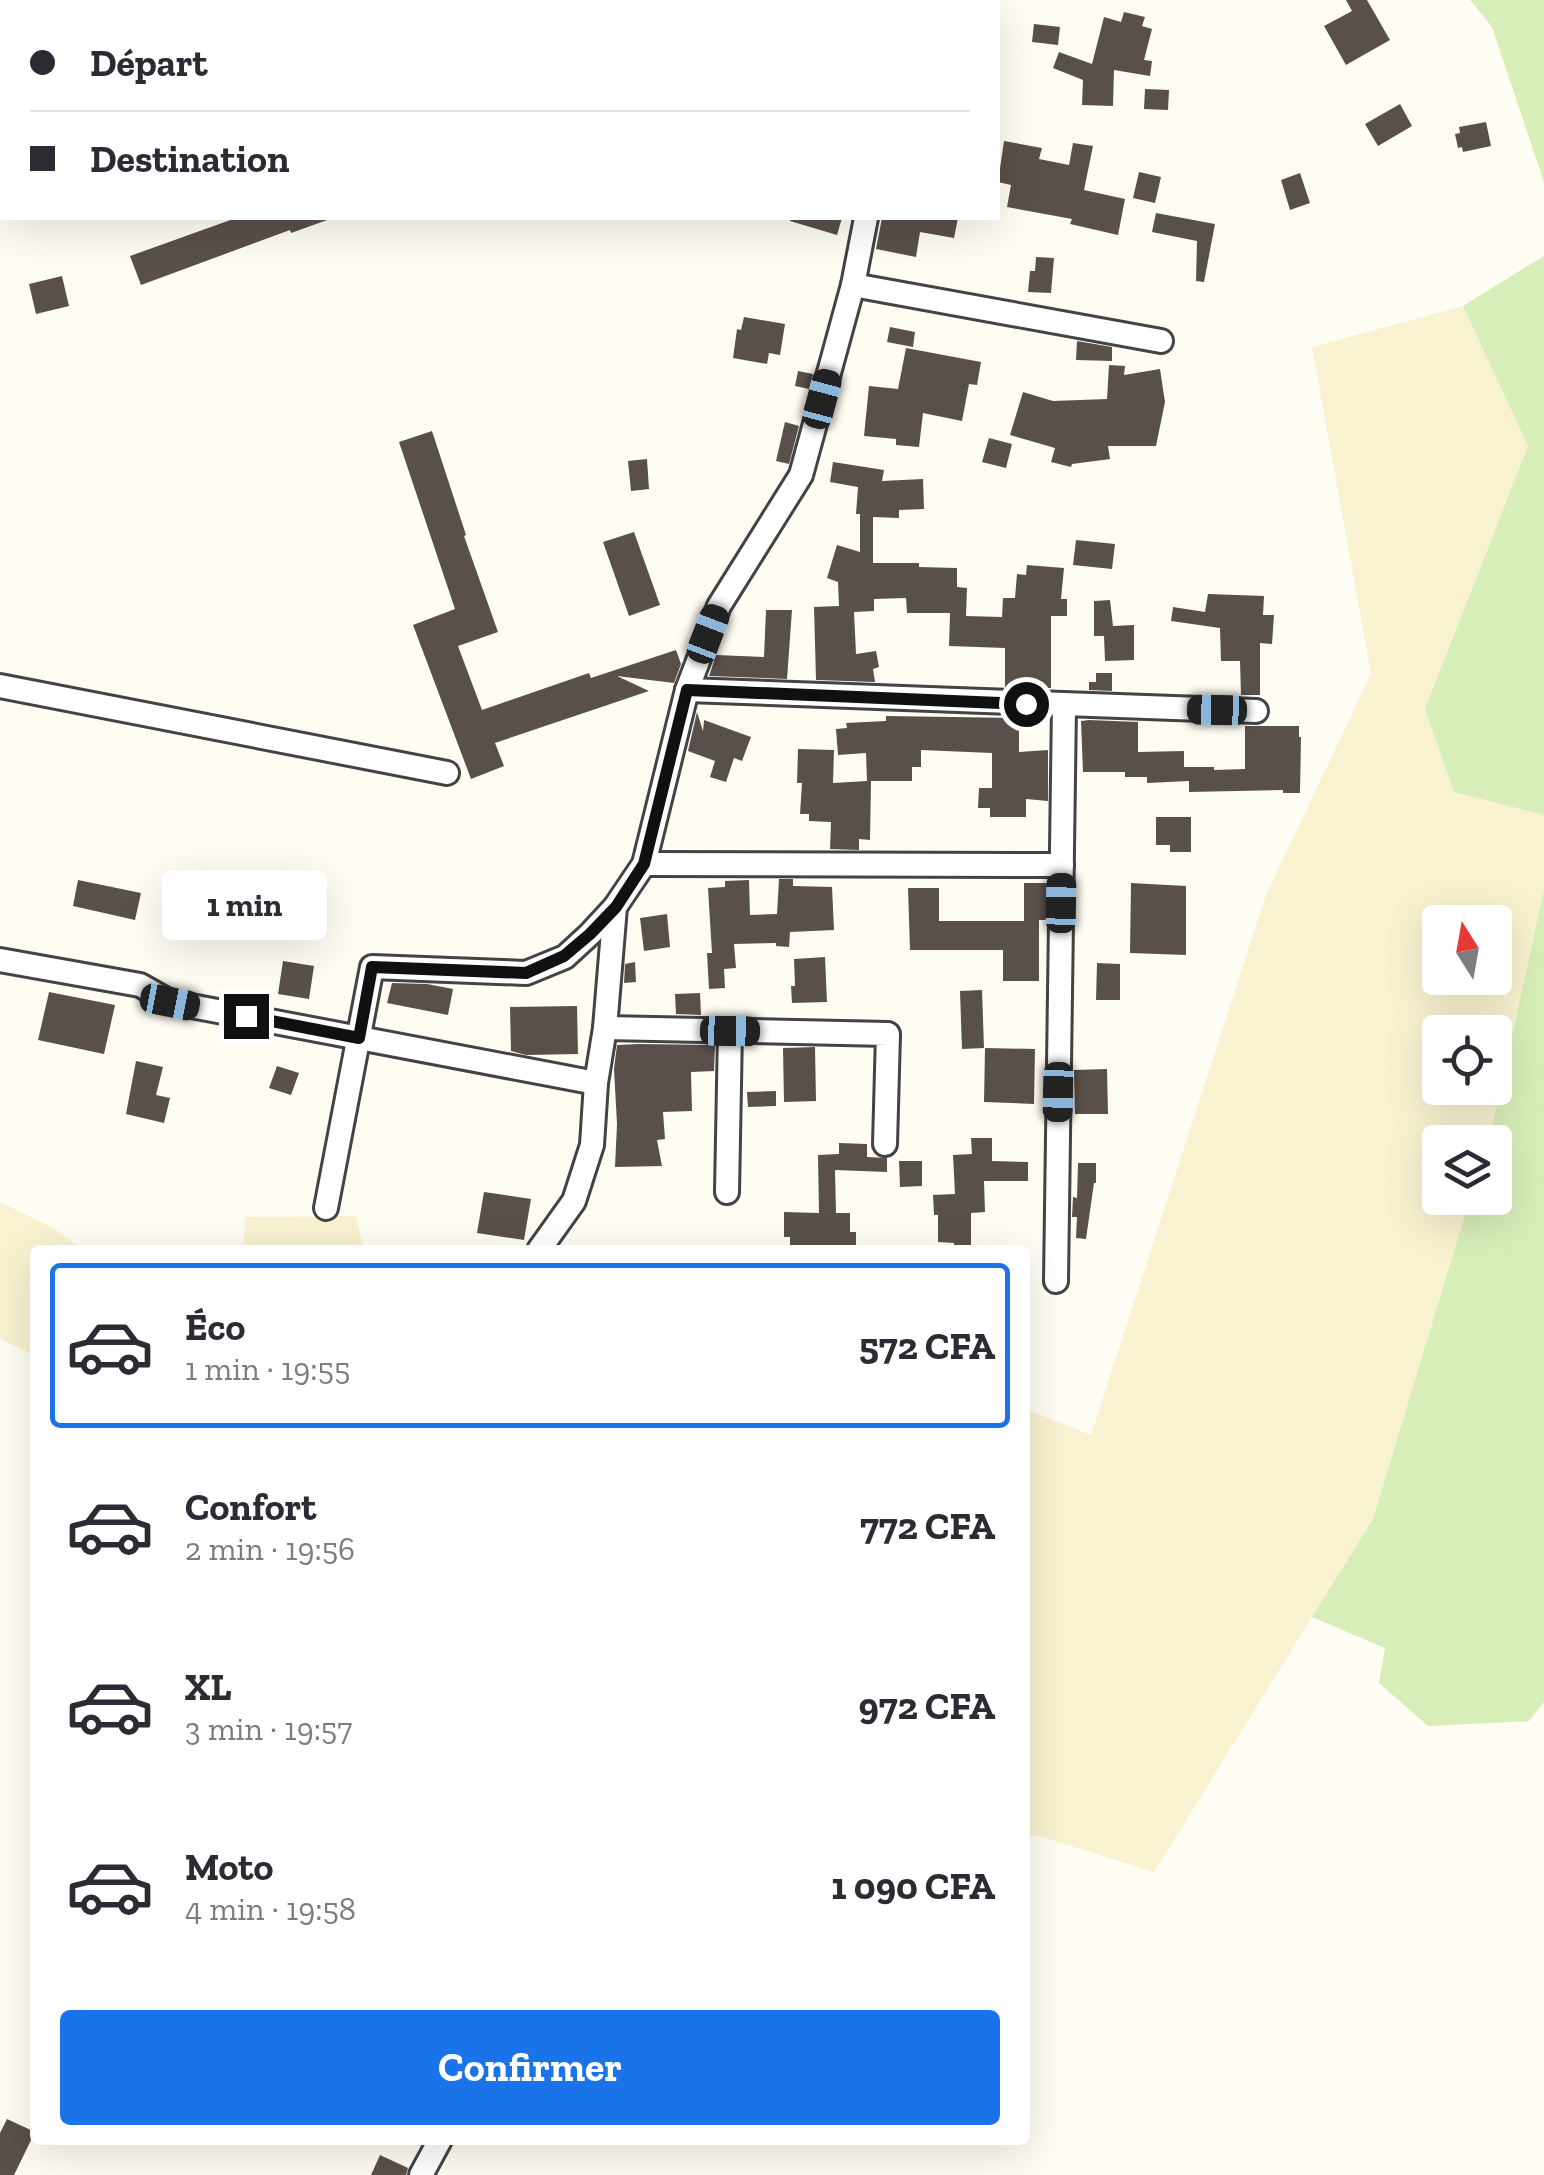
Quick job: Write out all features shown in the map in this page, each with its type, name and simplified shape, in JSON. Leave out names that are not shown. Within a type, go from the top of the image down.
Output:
[{"type":"street","points":[[326,1208],[372,967],[526,973],[564,956],[590,934],[616,907],[644,864],[687,690],[719,606],[801,475],[866,220]]},
{"type":"street","points":[[852,284],[1161,341]]},
{"type":"street","points":[[0,686],[447,774]]},
{"type":"street","points":[[687,690],[1256,711]]},
{"type":"street","points":[[1056,1280],[1064,705]]},
{"type":"street","points":[[644,864],[1062,865]]},
{"type":"street","points":[[543,1245],[574,1200],[592,1145],[616,907]]},
{"type":"street","points":[[0,960],[140,985],[170,1002],[596,1082]]},
{"type":"street","points":[[605,1028],[888,1034],[885,1144]]},
{"type":"street","points":[[727,1192],[730,1031]]},
{"type":"street","points":[[422,2175],[437,2145]]},
{"type":"shaded area","points":[[1463,306],[1528,446],[1425,709],[1454,792],[1544,815],[1544,890],[1512,1036],[1512,1015],[1422,1015],[1422,1105],[1497,1105],[1492,1125],[1422,1125],[1422,1215],[1465,1215],[1373,1519],[1154,1872],[1030,1836],[1030,1411],[1091,1435],[1266,895],[1371,674],[1312,347]]},
{"type":"shaded area","points":[[0,1202],[55,1229],[76,1245],[30,1245],[30,1354],[0,1339]]},
{"type":"shaded area","points":[[356,1216],[363,1245],[243,1245],[246,1217]]},
{"type":"green space","points":[[1470,0],[1544,0],[1544,182],[1492,27]]},
{"type":"green space","points":[[1544,256],[1544,815],[1454,792],[1425,709],[1528,446],[1463,306]]},
{"type":"green space","points":[[1544,890],[1544,1702],[1529,1721],[1428,1726],[1379,1683],[1385,1648],[1312,1617],[1373,1519],[1465,1215],[1512,1215],[1512,1125],[1492,1125],[1497,1105],[1512,1105],[1512,1036]]},
{"type":"building","points":[[1346,0],[1367,0],[1390,40],[1346,65],[1324,26],[1352,11]]},
{"type":"building","points":[[1124,12],[1145,17],[1142,26],[1152,29],[1144,60],[1152,61],[1150,76],[1114,70],[1113,106],[1082,105],[1083,80],[1053,68],[1059,52],[1092,64],[1104,17],[1121,22]]},
{"type":"building","points":[[1034,24],[1060,27],[1058,45],[1032,42]]},
{"type":"building","points":[[1145,89],[1169,90],[1168,110],[1144,109]]},
{"type":"building","points":[[1400,104],[1412,126],[1378,146],[1365,124]]},
{"type":"building","points":[[1486,122],[1491,146],[1463,152],[1462,147],[1458,148],[1455,134],[1460,133],[1459,127]]},
{"type":"building","points":[[1004,141],[1042,148],[1039,159],[1069,165],[1073,143],[1093,146],[1084,190],[1125,199],[1118,235],[1070,224],[1072,219],[1007,207],[1011,185],[1000,182]]},
{"type":"building","points":[[1139,172],[1161,177],[1155,203],[1133,198]]},
{"type":"building","points":[[1300,173],[1310,203],[1290,210],[1281,180]]},
{"type":"building","points":[[1156,213],[1215,224],[1204,282],[1196,281],[1197,241],[1152,232]]},
{"type":"building","points":[[230,220],[327,220],[141,285],[130,256]]},
{"type":"building","points":[[790,220],[841,220],[837,235]]},
{"type":"building","points":[[882,220],[958,220],[954,238],[920,232],[916,257],[876,249]]},
{"type":"building","points":[[1036,257],[1054,258],[1051,293],[1028,292]]},
{"type":"building","points":[[62,276],[69,306],[36,314],[29,284]]},
{"type":"building","points":[[744,317],[785,324],[780,355],[769,353],[767,364],[733,358],[737,329],[741,330]]},
{"type":"building","points":[[890,327],[915,332],[913,347],[887,342]]},
{"type":"building","points":[[1077,341],[1112,347],[1112,361],[1076,360]]},
{"type":"building","points":[[906,348],[981,362],[977,385],[969,384],[962,421],[923,413],[919,447],[896,445],[896,439],[864,436],[869,386],[898,389]]},
{"type":"building","points":[[1109,365],[1125,366],[1124,375],[1160,369],[1165,402],[1156,446],[1108,446],[1110,459],[1071,467],[1051,462],[1055,448],[1010,435],[1023,392],[1053,401],[1107,399]]},
{"type":"building","points":[[798,371],[813,374],[809,389],[795,386]]},
{"type":"building","points":[[785,422],[799,426],[789,464],[776,461]]},
{"type":"building","points":[[432,431],[498,632],[458,646],[482,710],[589,673],[591,678],[676,650],[681,664],[674,683],[617,676],[649,691],[495,743],[504,766],[471,779],[413,625],[455,609],[399,442]]},
{"type":"building","points":[[989,438],[1012,444],[1006,468],[982,462]]},
{"type":"building","points":[[647,459],[649,489],[631,491],[628,461]]},
{"type":"building","points":[[833,462],[884,470],[882,481],[923,479],[924,509],[899,510],[899,518],[873,517],[873,563],[957,568],[957,587],[967,588],[966,616],[1002,617],[1003,598],[1015,598],[1017,574],[1026,575],[1027,565],[1064,568],[1061,599],[1067,599],[1067,616],[1051,616],[1051,688],[1005,687],[1005,648],[949,646],[950,613],[907,613],[906,598],[874,599],[874,611],[854,612],[856,654],[876,651],[879,667],[873,669],[875,682],[816,680],[814,607],[839,606],[838,582],[827,578],[837,545],[860,552],[858,487],[830,482]]},
{"type":"building","points":[[634,532],[660,605],[629,616],[603,542]]},
{"type":"building","points":[[1076,540],[1115,544],[1112,569],[1073,565]]},
{"type":"building","points":[[1208,594],[1264,596],[1263,615],[1274,615],[1272,644],[1260,643],[1260,695],[1241,695],[1240,661],[1221,661],[1220,628],[1171,621],[1173,607],[1205,612]]},
{"type":"building","points":[[1110,600],[1113,626],[1134,625],[1134,660],[1105,661],[1104,636],[1094,636],[1094,601]]},
{"type":"building","points":[[766,610],[792,610],[787,679],[709,676],[716,655],[764,657]]},
{"type":"building","points":[[1096,673],[1112,673],[1112,691],[1089,690],[1089,682],[1096,682]]},
{"type":"building","points":[[697,712],[703,731],[704,720],[751,737],[742,761],[734,758],[726,782],[710,777],[715,761],[688,751]]},
{"type":"building","points":[[886,716],[1019,718],[1019,752],[1048,750],[1048,801],[1026,799],[1026,817],[990,817],[990,808],[978,808],[979,788],[992,788],[992,753],[921,750],[921,767],[912,767],[912,781],[871,781],[870,840],[859,839],[859,850],[830,849],[831,822],[809,821],[809,814],[800,814],[798,749],[834,750],[833,783],[867,781],[866,753],[838,755],[836,729],[847,728],[846,723],[886,721]]},
{"type":"building","points":[[1081,721],[1138,722],[1138,752],[1184,751],[1184,767],[1214,770],[1245,769],[1245,726],[1299,726],[1300,793],[1189,792],[1189,781],[1147,783],[1147,777],[1125,777],[1125,772],[1083,772]]},
{"type":"building","points":[[1156,817],[1191,817],[1191,852],[1170,852],[1170,845],[1156,845]]},
{"type":"building","points":[[779,879],[793,879],[793,886],[832,887],[834,930],[790,932],[789,947],[776,943],[734,944],[736,968],[724,969],[725,988],[709,989],[707,953],[712,953],[708,888],[725,887],[725,881],[749,880],[750,915],[777,914]]},
{"type":"building","points":[[78,880],[141,893],[135,920],[73,906]]},
{"type":"building","points":[[1024,883],[1047,883],[1046,920],[1039,920],[1039,981],[1003,981],[1003,950],[910,950],[908,888],[939,888],[939,921],[1024,921]]},
{"type":"building","points":[[1131,883],[1186,886],[1186,955],[1130,953]]},
{"type":"building","points":[[667,914],[670,947],[644,951],[640,918]]},
{"type":"building","points":[[825,957],[827,1002],[792,1003],[794,959]]},
{"type":"building","points":[[283,961],[314,966],[309,999],[278,994]]},
{"type":"building","points":[[635,962],[636,982],[624,983],[625,964]]},
{"type":"building","points":[[1097,963],[1120,964],[1120,1000],[1096,1000]]},
{"type":"building","points":[[392,983],[453,989],[448,1015],[387,1003]]},
{"type":"building","points":[[982,990],[984,1048],[962,1049],[960,991]]},
{"type":"building","points":[[49,992],[115,1005],[104,1054],[38,1040]]},
{"type":"building","points":[[700,993],[701,1015],[676,1014],[675,994]]},
{"type":"building","points":[[577,1006],[578,1054],[526,1055],[511,1051],[510,1007]]},
{"type":"building","points":[[617,1045],[715,1045],[714,1071],[691,1072],[692,1111],[663,1112],[665,1139],[657,1140],[662,1166],[615,1167]]},
{"type":"building","points":[[815,1047],[816,1101],[784,1102],[783,1048]]},
{"type":"building","points":[[985,1048],[1035,1049],[1034,1104],[984,1102]]},
{"type":"building","points":[[136,1061],[163,1067],[156,1095],[170,1098],[164,1123],[126,1114]]},
{"type":"building","points":[[277,1066],[299,1073],[291,1095],[269,1088]]},
{"type":"building","points":[[1107,1069],[1108,1114],[1075,1114],[1074,1070]]},
{"type":"building","points":[[776,1091],[776,1106],[748,1107],[747,1092]]},
{"type":"building","points":[[971,1138],[992,1138],[992,1161],[1028,1162],[1028,1181],[984,1181],[985,1212],[971,1213],[971,1245],[938,1242],[933,1195],[955,1194],[953,1155],[972,1154]]},
{"type":"building","points":[[839,1143],[867,1144],[867,1157],[887,1158],[887,1172],[835,1170],[836,1213],[850,1213],[850,1232],[856,1232],[856,1245],[790,1245],[790,1237],[784,1237],[784,1212],[819,1213],[818,1155],[839,1154]]},
{"type":"building","points":[[899,1161],[922,1161],[922,1186],[900,1187]]},
{"type":"building","points":[[1078,1163],[1096,1163],[1086,1239],[1076,1238],[1077,1217],[1072,1217]]},
{"type":"building","points":[[484,1192],[531,1199],[524,1240],[477,1233]]},
{"type":"building","points":[[7,2119],[30,2130],[30,2142],[14,2175],[0,2175],[0,2133]]},
{"type":"building","points":[[380,2155],[408,2168],[406,2175],[371,2175]]},
{"type":"route","points":[[246,1016],[359,1038],[372,967],[526,973],[564,956],[616,907],[644,864],[687,690],[1026,704]]}]
